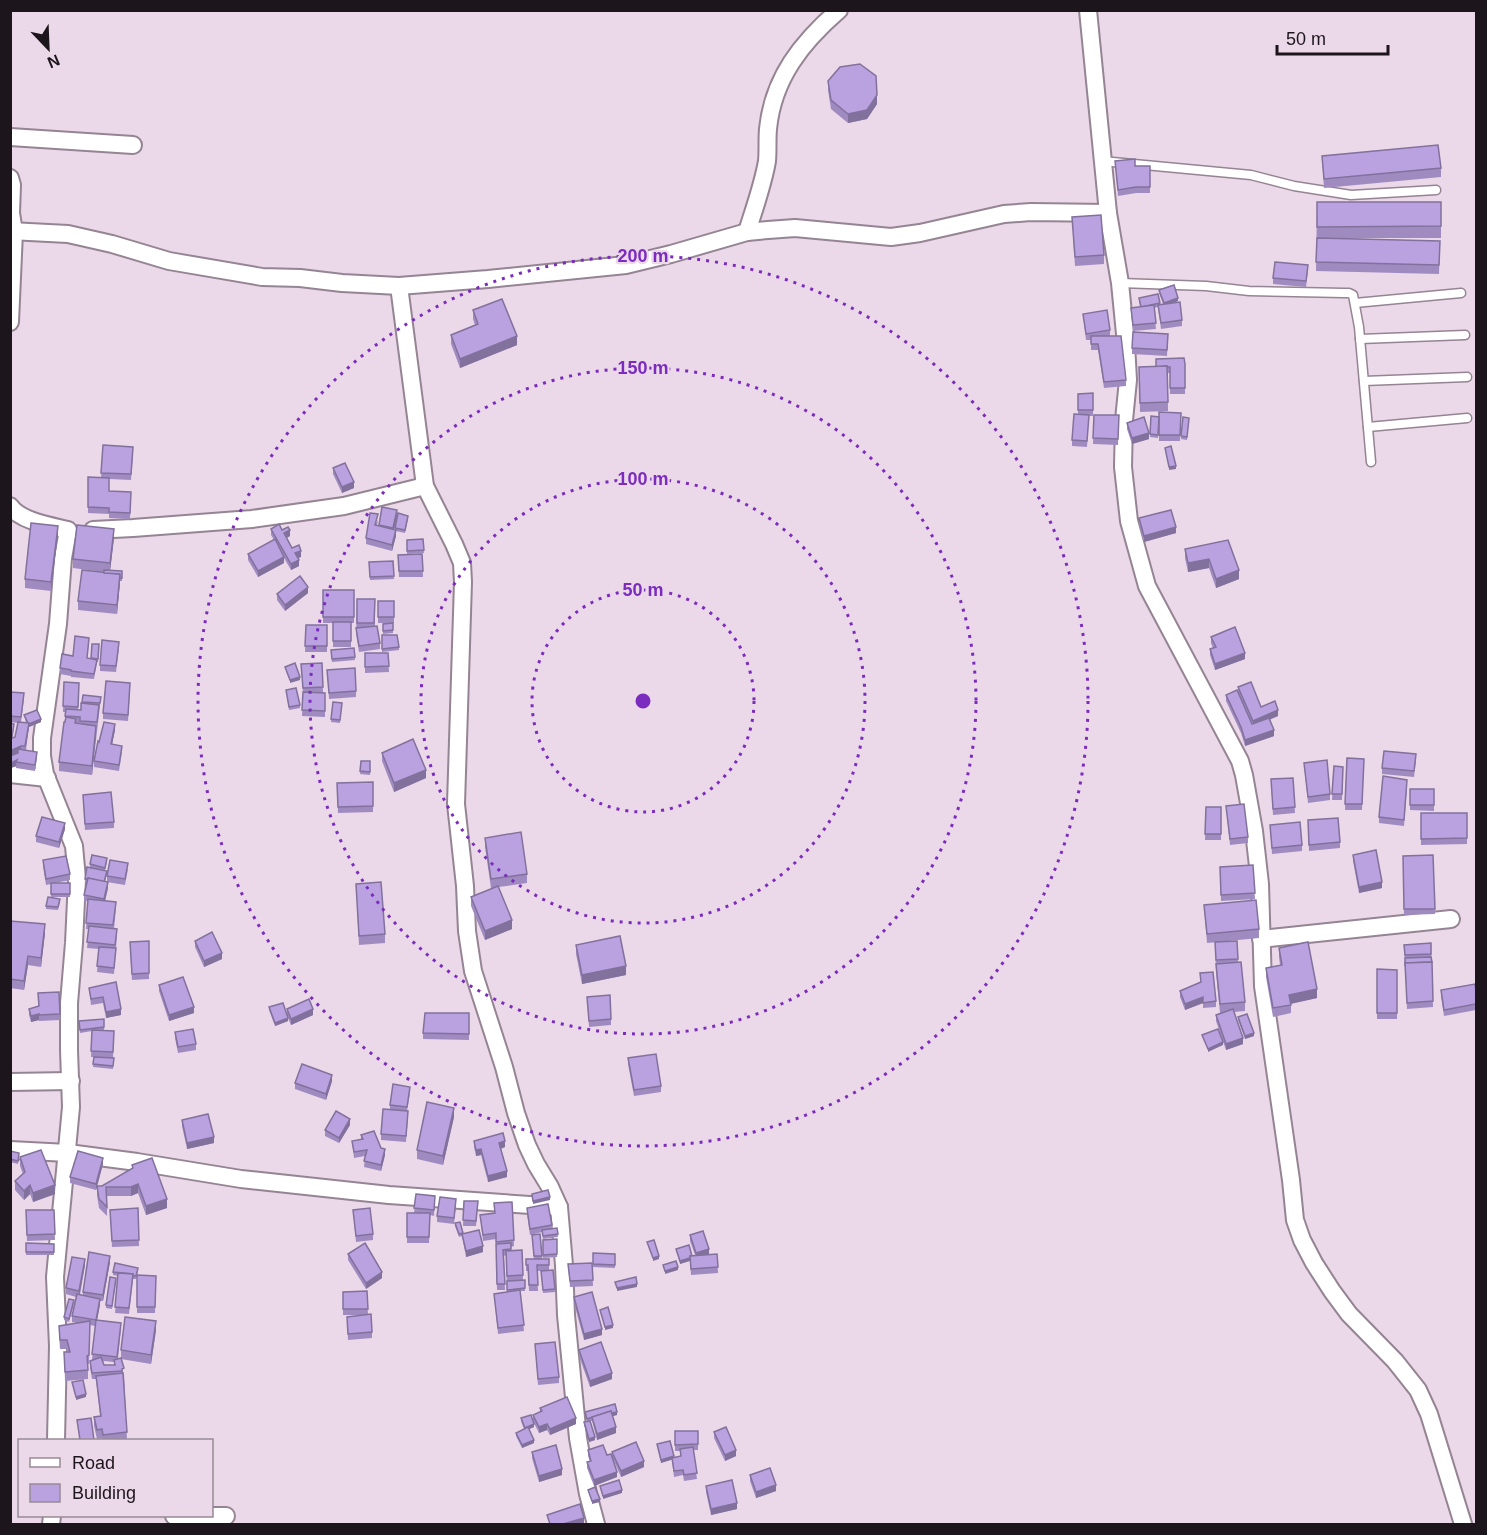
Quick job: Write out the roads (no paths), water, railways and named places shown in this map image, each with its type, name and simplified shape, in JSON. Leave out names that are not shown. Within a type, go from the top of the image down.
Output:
[{"type":"street","points":[[747,232],[767,161],[771,108],[778,86],[798,52],[839,10]]},
{"type":"street","points":[[1088,10],[1102,161],[1120,283],[1126,344],[1128,380],[1123,467],[1129,521],[1147,586],[1240,761],[1254,831],[1259,874],[1263,986],[1296,1220],[1302,1240],[1314,1263],[1349,1314],[1395,1361],[1418,1390],[1429,1414],[1463,1524]]},
{"type":"street","points":[[10,137],[133,145]]},
{"type":"street","points":[[10,178],[12,185],[10,322]]},
{"type":"street","points":[[12,232],[68,234],[169,261],[262,277],[399,286],[626,265],[747,232],[795,228],[891,237],[920,233],[1004,214],[1108,213]]},
{"type":"street","points":[[399,286],[424,486],[462,563],[456,804],[465,886],[467,932],[473,971],[527,1145],[559,1207],[566,1315],[578,1438],[596,1524]]},
{"type":"street","points":[[10,506],[15,513],[68,530],[133,528],[252,519],[344,506],[424,486]]},
{"type":"street","points":[[56,1439],[58,1346],[55,1277],[71,1107],[69,1003],[77,879],[74,846],[47,778],[42,756],[42,738],[68,530]]},
{"type":"street","points":[[10,774],[47,778]]},
{"type":"street","points":[[1261,939],[1451,919]]},
{"type":"street","points":[[10,1082],[71,1081]]},
{"type":"street","points":[[10,1150],[68,1153],[240,1179],[377,1194],[559,1207]]},
{"type":"street","points":[[213,1516],[226,1516]]},
{"type":"lane","points":[[1102,161],[1251,175],[1294,186],[1351,195],[1436,190]]},
{"type":"lane","points":[[1120,283],[1353,295],[1360,339],[1371,462]]},
{"type":"lane","points":[[1355,303],[1461,293]]},
{"type":"lane","points":[[1360,339],[1465,334]]},
{"type":"lane","points":[[1364,381],[1467,377]]},
{"type":"lane","points":[[1368,427],[1467,418]]}]
